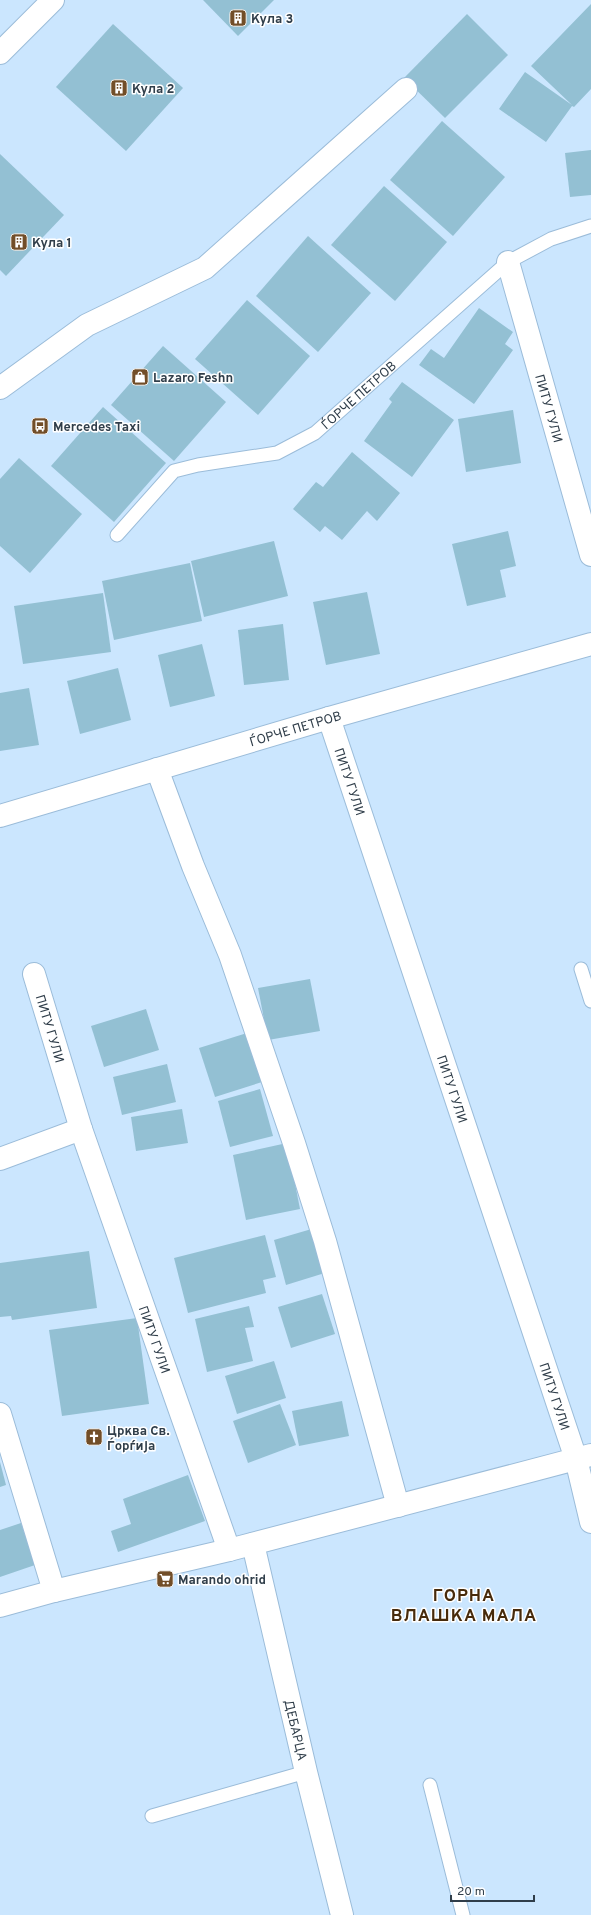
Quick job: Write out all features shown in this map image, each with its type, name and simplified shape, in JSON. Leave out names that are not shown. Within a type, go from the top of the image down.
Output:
[{"type":"street","points":[[0,53],[53,0]]},
{"type":"street","points":[[0,388],[87,325],[205,268],[406,88]]},
{"type":"street","name":"ПИТУ ГУЛИ","points":[[508,262],[591,555]]},
{"type":"street","name":"ЃОРЧЕ ПЕТРОВ","points":[[0,816],[329,718],[591,644]]},
{"type":"street","name":"ПИТУ ГУЛИ","points":[[329,718],[584,1457],[591,1522]]},
{"type":"street","points":[[157,769],[193,866],[230,955],[294,1143],[325,1241],[398,1506]]},
{"type":"street","name":"ПИТУ ГУЛИ","points":[[34,974],[81,1129],[229,1550]]},
{"type":"street","points":[[0,1159],[81,1129]]},
{"type":"street","points":[[0,1414],[54,1592]]},
{"type":"street","points":[[0,1606],[253,1544],[584,1457]]},
{"type":"street","name":"ДЕБАРЦА","points":[[253,1544],[306,1772],[342,1915]]},
{"type":"lane","name":"ЃОРЧЕ ПЕТРОВ","points":[[117,535],[174,471],[198,464],[277,453],[315,433],[508,262],[551,239],[591,226]]},
{"type":"lane","points":[[581,969],[591,1001]]},
{"type":"lane","points":[[152,1816],[306,1772]]},
{"type":"lane","points":[[430,1785],[463,1915]]},
{"type":"building","name":"Кула 3","points":[[203,0],[274,0],[238,36]]},
{"type":"building","points":[[591,4],[591,89],[574,107],[572,106],[546,142],[499,109],[525,72],[572,105],[531,66]]},
{"type":"building","points":[[467,14],[508,55],[445,118],[404,78]]},
{"type":"building","name":"Кула 2","points":[[113,24],[183,88],[126,151],[56,87]]},
{"type":"building","points":[[442,121],[505,177],[453,236],[390,180]]},
{"type":"building","points":[[591,150],[591,195],[570,197],[565,153]]},
{"type":"building","name":"Кула 1","points":[[0,154],[64,215],[6,276],[0,270]]},
{"type":"building","points":[[384,186],[447,242],[395,301],[331,245]]},
{"type":"building","points":[[308,236],[371,293],[318,352],[256,296]]},
{"type":"building","points":[[247,300],[310,356],[258,415],[195,359]]},
{"type":"building","points":[[479,308],[513,332],[505,344],[513,350],[474,404],[419,365],[431,349],[444,358]]},
{"type":"building","points":[[163,346],[226,402],[174,461],[111,405]]},
{"type":"building","points":[[402,382],[454,420],[412,477],[364,441],[392,402],[389,399]]},
{"type":"building","points":[[103,407],[166,463],[114,522],[51,466]]},
{"type":"building","points":[[513,410],[521,463],[466,472],[458,419]]},
{"type":"building","points":[[352,452],[400,493],[377,521],[367,511],[342,540],[325,526],[320,532],[293,509],[316,482],[323,487]]},
{"type":"building","points":[[19,458],[82,514],[30,573],[0,546],[0,479]]},
{"type":"building","points":[[508,531],[516,566],[500,570],[506,597],[467,606],[452,544]]},
{"type":"building","points":[[274,541],[288,596],[204,617],[191,561]]},
{"type":"building","points":[[190,563],[202,621],[114,640],[102,581]]},
{"type":"building","points":[[367,592],[380,654],[326,665],[313,602]]},
{"type":"building","points":[[103,593],[111,652],[23,664],[14,606]]},
{"type":"building","points":[[283,624],[289,680],[244,685],[238,630]]},
{"type":"building","points":[[202,644],[215,696],[170,707],[158,655]]},
{"type":"building","points":[[118,668],[131,720],[80,734],[67,681]]},
{"type":"building","points":[[29,688],[39,745],[0,751],[0,693]]},
{"type":"building","points":[[310,979],[320,1031],[268,1040],[258,988]]},
{"type":"building","points":[[146,1009],[159,1050],[104,1067],[91,1026]]},
{"type":"building","points":[[247,1033],[262,1082],[215,1097],[199,1048]]},
{"type":"building","points":[[167,1064],[176,1102],[122,1115],[113,1077]]},
{"type":"building","points":[[260,1089],[273,1136],[230,1147],[218,1101]]},
{"type":"building","points":[[182,1109],[188,1143],[136,1151],[131,1117]]},
{"type":"building","points":[[287,1143],[300,1209],[246,1220],[233,1155]]},
{"type":"building","points":[[315,1228],[328,1272],[286,1285],[274,1240]]},
{"type":"building","points":[[265,1235],[276,1277],[263,1280],[266,1293],[188,1313],[174,1258]]},
{"type":"building","points":[[89,1251],[97,1308],[12,1320],[11,1316],[0,1317],[0,1263]]},
{"type":"building","points":[[322,1294],[335,1334],[291,1348],[278,1307]]},
{"type":"building","points":[[249,1306],[254,1327],[245,1328],[253,1361],[207,1372],[195,1319]]},
{"type":"building","points":[[137,1318],[149,1404],[62,1416],[49,1330]]},
{"type":"building","points":[[274,1361],[286,1398],[237,1414],[225,1376]]},
{"type":"building","points":[[342,1401],[349,1436],[299,1446],[292,1411]]},
{"type":"building","points":[[280,1404],[296,1445],[248,1463],[233,1421]]},
{"type":"building","points":[[0,1462],[6,1485],[0,1487]]},
{"type":"building","points":[[188,1475],[205,1521],[118,1552],[111,1531],[131,1524],[123,1499]]},
{"type":"building","points":[[21,1523],[35,1565],[0,1577],[0,1530]]},
{"type":"place","name":"Кула 3","points":[[238,18]]},
{"type":"place","name":"Кула 2","points":[[119,88]]},
{"type":"place","name":"Кула 1","points":[[19,242]]},
{"type":"place","name":"Lazaro Feshn","points":[[140,377]]},
{"type":"place","name":"Mercedes Taxi","points":[[40,426]]},
{"type":"place","name":"Црква Св. Ѓoрѓијa","points":[[94,1437]]},
{"type":"place","name":"Marando ohrid","points":[[165,1579]]},
{"type":"district","name":"ГОРНА ВЛАШКА МАЛА","points":[[464,1605]]}]
